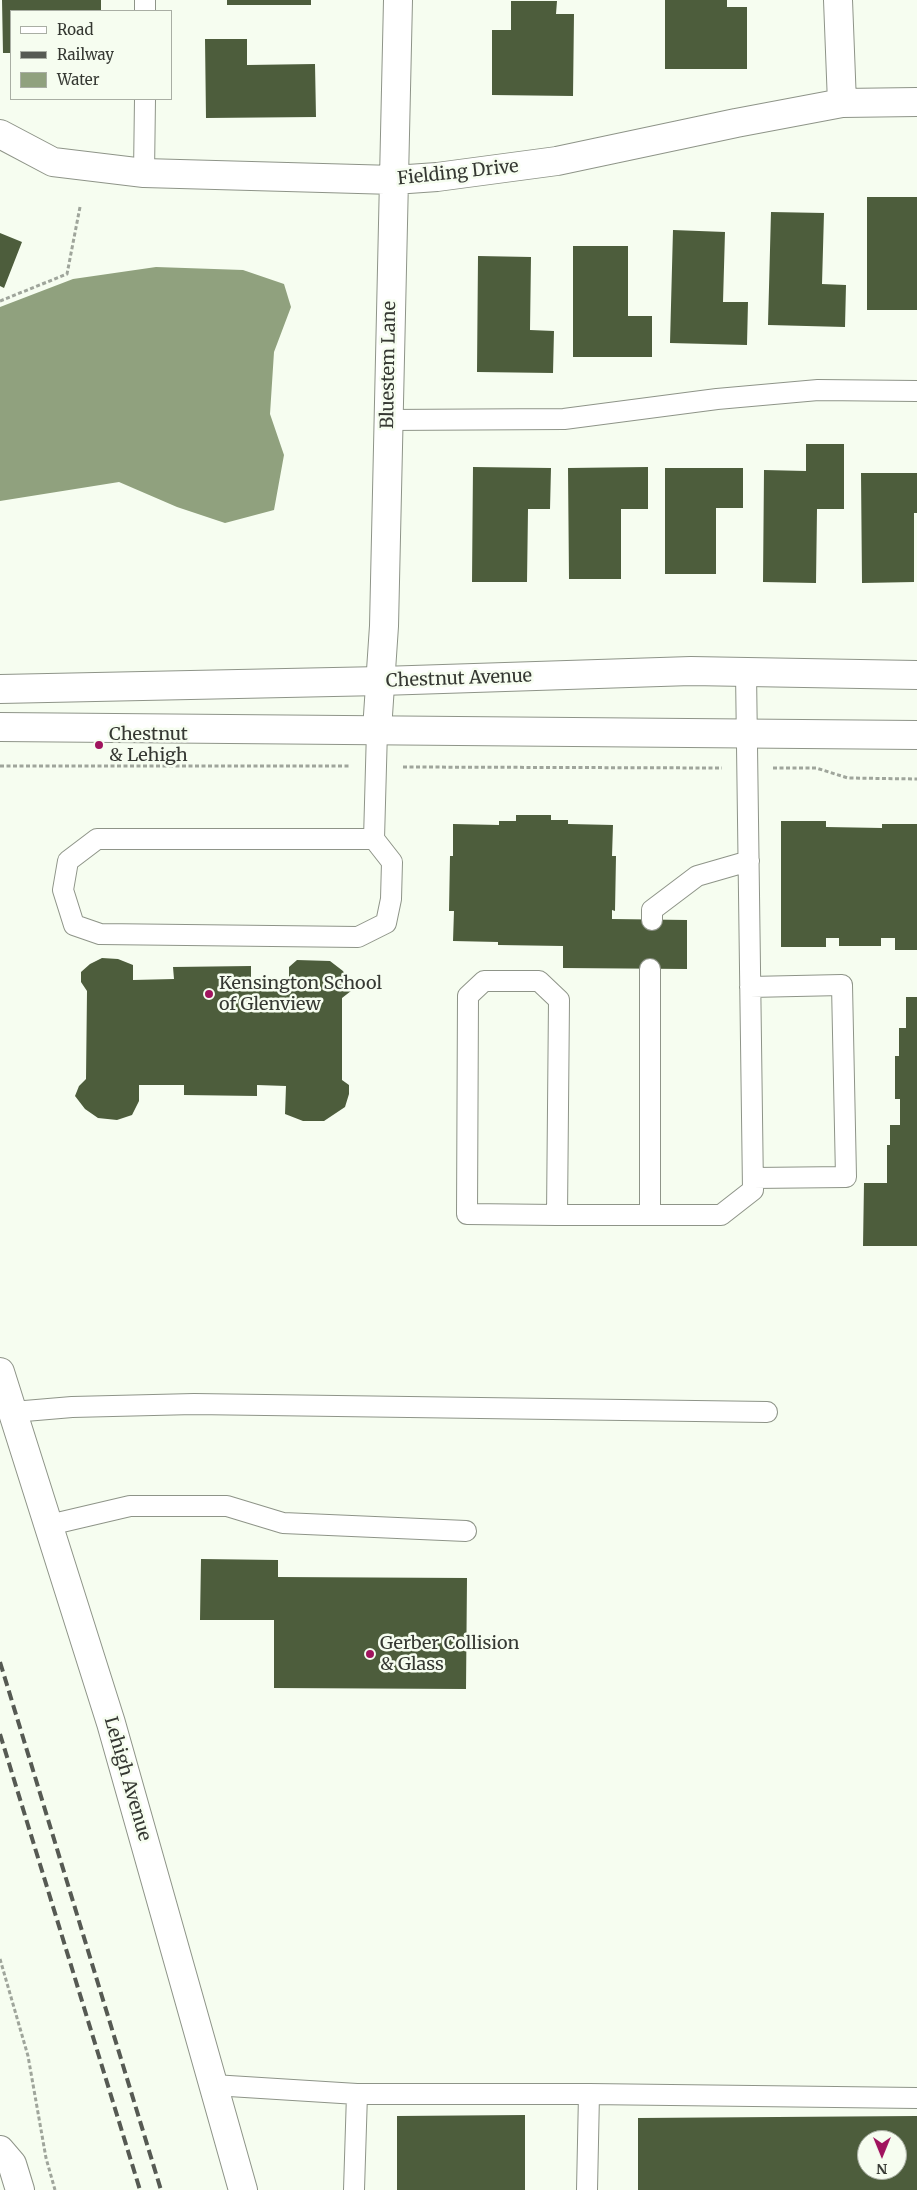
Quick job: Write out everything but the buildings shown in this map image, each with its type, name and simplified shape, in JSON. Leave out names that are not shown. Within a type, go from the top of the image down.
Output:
[{"type":"street","name":"Bluestem Lane","points":[[376,730],[381,682],[398,0]]},
{"type":"street","points":[[838,0],[842,103]]},
{"type":"street","name":"Fielding Drive","points":[[0,134],[53,162],[144,173],[394,180],[437,177],[557,161],[736,123],[842,103],[917,102]]},
{"type":"street","name":"Chestnut Avenue","points":[[0,688],[381,682],[691,671],[917,675]]},
{"type":"street","points":[[0,727],[917,735]]},
{"type":"street","name":"Lehigh Avenue","points":[[0,1372],[111,1724],[243,2190]]},
{"type":"street","points":[[0,2150],[12,2164],[20,2190]]},
{"type":"lane","points":[[144,173],[145,100]]},
{"type":"lane","points":[[387,420],[564,419],[716,400],[818,390],[917,391]]},
{"type":"lane","points":[[557,1215],[558,1000],[539,981],[484,981],[468,996],[467,1214],[557,1215],[721,1215],[753,1190],[746,672]]},
{"type":"lane","points":[[374,839],[97,839],[68,861],[64,890],[74,925],[100,934],[358,937],[386,923],[391,899],[392,862],[374,839],[376,730]]},
{"type":"lane","points":[[652,920],[652,910],[697,876],[749,861]]},
{"type":"lane","points":[[650,969],[650,1215]]},
{"type":"lane","points":[[750,987],[842,985],[846,1177],[753,1178]]},
{"type":"lane","points":[[12,1412],[72,1407],[194,1404],[767,1412]]},
{"type":"lane","points":[[49,1525],[130,1506],[227,1506],[283,1523],[466,1531]]},
{"type":"lane","points":[[213,2085],[356,2094],[589,2094],[917,2098]]},
{"type":"lane","points":[[354,2190],[356,2094]]},
{"type":"lane","points":[[587,2190],[589,2094]]},
{"type":"path","points":[[0,301],[67,274],[80,207]]},
{"type":"path","points":[[0,766],[816,768],[848,778],[917,779]]},
{"type":"path","points":[[0,1959],[28,2056],[46,2158],[55,2190]]},
{"type":"water","points":[[156,267],[243,270],[284,284],[291,307],[274,352],[270,414],[284,455],[274,510],[225,523],[177,507],[119,482],[0,501],[0,307],[73,279]]},
{"type":"railway","points":[[0,1662],[161,2190]]},
{"type":"railway","points":[[0,1734],[140,2190]]},
{"type":"place","name":"Chestnut & Lehigh","points":[[99,745]]},
{"type":"place","name":"Kensington School of Glenview","points":[[209,994]]},
{"type":"place","name":"Gerber Collision & Glass","points":[[370,1654]]}]
